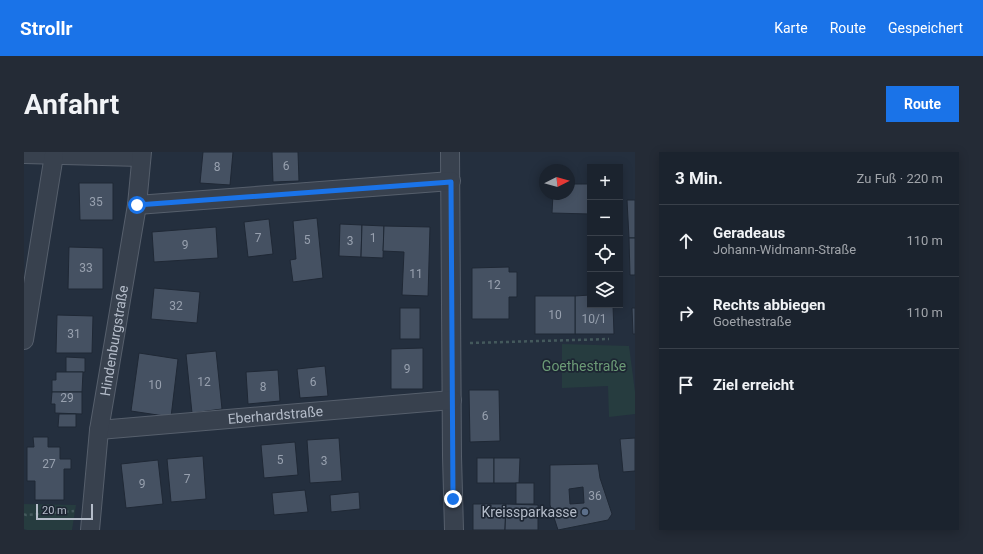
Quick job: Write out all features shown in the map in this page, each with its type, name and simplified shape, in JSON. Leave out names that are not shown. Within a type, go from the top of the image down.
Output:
[{"type":"street","points":[[450,152],[454,530]]},
{"type":"street","points":[[24,154],[142,155]]},
{"type":"street","points":[[24,340],[54,155]]},
{"type":"street","name":"Hindenburgstraße","points":[[90,530],[99,430],[137,205],[142,155]]},
{"type":"street","points":[[137,205],[451,182]]},
{"type":"street","name":"Eberhardstraße","points":[[99,430],[452,400]]},
{"type":"path","points":[[452,343],[609,339]]},
{"type":"path","points":[[24,514],[92,509]]},
{"type":"green space","name":"Goethestraße","points":[[562,344],[629,346],[635,392],[635,414],[609,417],[608,386],[562,388]]},
{"type":"green space","points":[[24,504],[76,505],[72,530],[24,529]]},
{"type":"building","points":[[203,152],[233,152],[230,185],[200,183]]},
{"type":"building","points":[[272,152],[298,152],[299,181],[273,182]]},
{"type":"building","points":[[79,183],[113,183],[113,220],[80,220]]},
{"type":"building","points":[[575,184],[587,184],[587,214],[552,213],[553,200],[575,200]]},
{"type":"building","points":[[627,200],[635,200],[635,238],[629,238]]},
{"type":"building","points":[[317,218],[323,278],[293,282],[290,260],[296,259],[293,221]]},
{"type":"building","points":[[269,219],[273,254],[248,257],[244,222]]},
{"type":"building","points":[[340,224],[362,225],[361,257],[339,256]]},
{"type":"building","points":[[362,225],[384,226],[383,258],[361,257]]},
{"type":"building","points":[[384,226],[430,227],[428,296],[402,295],[404,252],[383,251]]},
{"type":"building","points":[[216,227],[218,258],[154,262],[152,232]]},
{"type":"building","points":[[629,238],[635,238],[635,275],[630,275]]},
{"type":"building","points":[[69,247],[103,248],[103,289],[68,289]]},
{"type":"building","points":[[509,267],[509,272],[517,272],[517,297],[509,297],[509,319],[472,319],[472,268]]},
{"type":"building","points":[[154,288],[200,292],[197,323],[151,319]]},
{"type":"building","points":[[587,295],[587,308],[613,308],[614,334],[575,334],[575,296]]},
{"type":"building","points":[[535,296],[575,296],[575,334],[535,334]]},
{"type":"building","points":[[400,308],[420,308],[420,339],[400,339]]},
{"type":"building","points":[[632,308],[635,308],[635,334],[633,334]]},
{"type":"building","points":[[57,315],[93,316],[92,353],[56,353]]},
{"type":"building","points":[[423,348],[423,389],[391,389],[391,349]]},
{"type":"building","points":[[216,351],[222,409],[192,413],[186,354]]},
{"type":"building","points":[[139,353],[178,359],[171,417],[131,411]]},
{"type":"building","points":[[66,357],[85,358],[85,372],[66,372]]},
{"type":"building","points":[[325,366],[328,396],[300,398],[297,369]]},
{"type":"building","points":[[278,370],[280,401],[248,404],[246,372]]},
{"type":"building","points":[[56,372],[83,372],[82,392],[52,392],[52,380],[56,380]]},
{"type":"building","points":[[469,390],[499,390],[500,441],[470,442]]},
{"type":"building","points":[[52,392],[82,392],[82,414],[55,413],[55,404],[51,404]]},
{"type":"building","points":[[59,414],[76,414],[76,427],[58,427]]},
{"type":"building","points":[[33,437],[48,437],[48,447],[60,447],[60,459],[71,459],[71,469],[64,469],[64,500],[35,500],[35,481],[27,481],[27,447],[34,447]]},
{"type":"building","points":[[339,438],[342,481],[310,483],[307,440]]},
{"type":"building","points":[[635,438],[635,471],[623,472],[620,439]]},
{"type":"building","points":[[295,442],[298,475],[264,478],[261,445]]},
{"type":"building","points":[[203,456],[206,499],[171,502],[167,459]]},
{"type":"building","points":[[477,458],[494,458],[494,483],[477,483]]},
{"type":"building","points":[[494,458],[520,458],[519,483],[494,483]]},
{"type":"building","points":[[158,460],[163,504],[126,508],[121,464]]},
{"type":"building","points":[[598,464],[600,478],[612,514],[608,520],[558,530],[550,505],[550,465]],"holes":[[[583,487],[584,503],[570,504],[569,489]]]},
{"type":"building","points":[[516,483],[534,483],[534,504],[516,504]]},
{"type":"building","points":[[305,490],[308,512],[274,515],[272,493]]},
{"type":"building","points":[[359,492],[360,509],[331,512],[330,495]]},
{"type":"building","points":[[473,504],[506,504],[505,530],[473,530]]},
{"type":"building","points":[[506,504],[538,505],[538,530],[505,530]]},
{"type":"place","name":"Kreissparkasse","points":[[585,512]]},
{"type":"route","points":[[137,205],[451,182],[453,499]]}]
